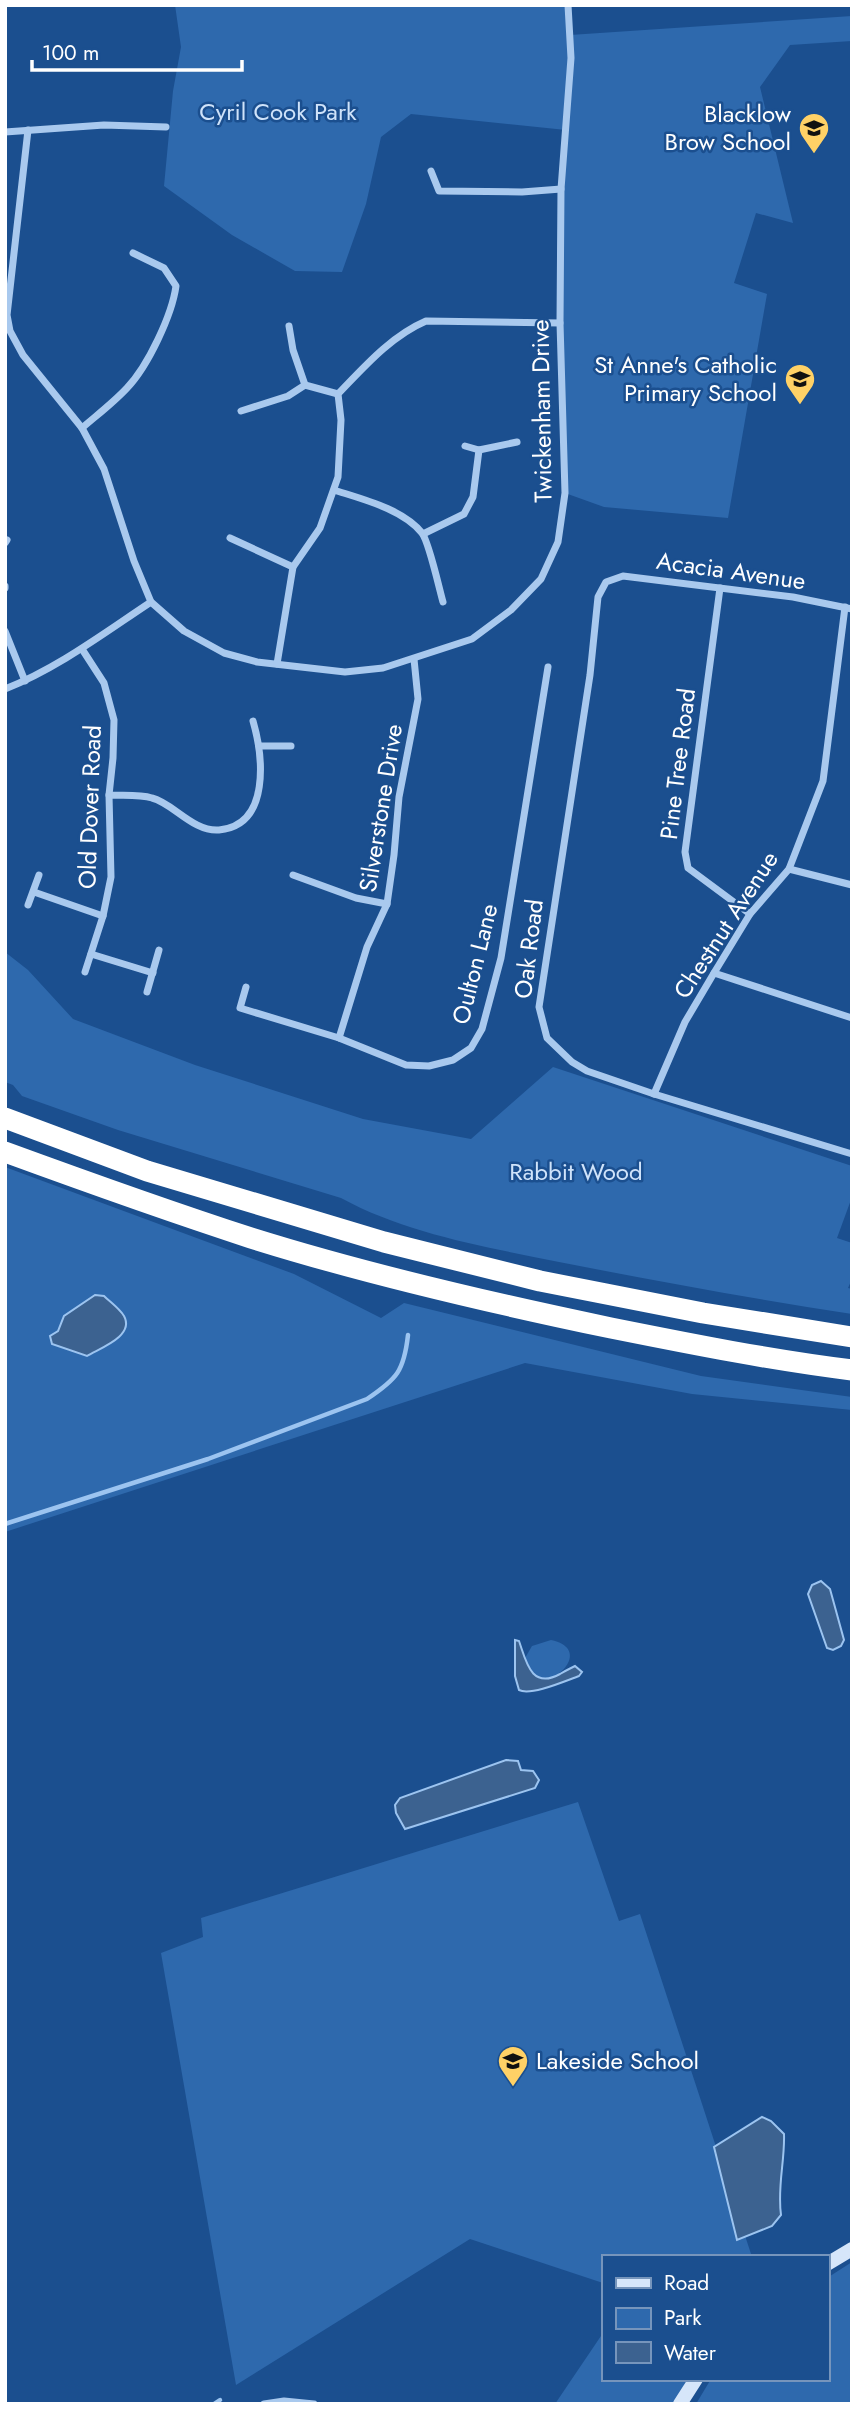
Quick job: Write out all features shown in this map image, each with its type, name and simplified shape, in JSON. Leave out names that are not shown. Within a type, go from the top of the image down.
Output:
[{"type":"highway","points":[[5,1118],[147,1171],[384,1242],[541,1281],[703,1313],[852,1337]]},
{"type":"highway","points":[[5,1152],[162,1209],[373,1271],[535,1312],[696,1345],[852,1370]]},
{"type":"street","name":"Twickenham Drive","points":[[28,130],[7,315],[8,332],[23,355],[82,428],[104,469],[134,561],[151,602],[184,631],[225,653],[257,662],[345,672],[383,668],[472,639],[511,610],[541,579],[558,542],[565,494],[560,323],[561,189],[571,58],[568,5]]},
{"type":"street","points":[[5,132],[104,125],[166,128]]},
{"type":"street","points":[[431,171],[439,191],[522,192],[561,189]]},
{"type":"street","points":[[82,428],[128,387],[155,344],[174,303],[176,286],[164,268],[133,253]]},
{"type":"street","points":[[277,664],[293,567],[320,528],[338,477],[341,420],[338,394],[365,365],[409,328],[426,321],[560,323]]},
{"type":"street","points":[[289,326],[293,350],[305,386]]},
{"type":"street","points":[[241,411],[288,396],[305,386],[338,394]]},
{"type":"street","points":[[465,446],[479,450],[517,442]]},
{"type":"street","points":[[423,534],[464,514],[473,497],[479,450]]},
{"type":"street","points":[[334,490],[379,504],[423,534],[443,602]]},
{"type":"street","points":[[230,538],[293,567]]},
{"type":"street","name":"Acacia Avenue","points":[[606,582],[623,576],[793,597],[848,608]]},
{"type":"street","name":"Oak Road","points":[[606,582],[598,597],[590,675],[538,1007],[547,1038],[572,1062],[587,1071],[852,1154]]},
{"type":"street","name":"Pine Tree Road","points":[[720,587],[685,852],[688,868],[750,914]]},
{"type":"street","points":[[5,689],[25,681],[82,649],[151,602]]},
{"type":"street","name":"Chestnut Avenue","points":[[654,1094],[685,1022],[714,973],[750,914],[789,869],[823,781],[848,608]]},
{"type":"street","points":[[5,631],[25,681]]},
{"type":"street","name":"Old Dover Road","points":[[82,649],[104,683],[114,720],[109,794],[111,877],[103,916],[85,972]]},
{"type":"street","name":"Silverstone Drive","points":[[339,1038],[367,947],[387,904],[399,797],[418,699],[414,660]]},
{"type":"street","name":"Oulton Lane","points":[[246,987],[240,1008],[339,1038],[407,1065],[429,1066],[453,1060],[471,1048],[482,1028],[501,958],[548,667]]},
{"type":"street","points":[[109,794],[153,798],[202,826],[219,830],[235,824],[249,815],[258,797],[260,746],[253,721]]},
{"type":"street","points":[[260,746],[291,746]]},
{"type":"street","points":[[789,869],[852,885]]},
{"type":"street","points":[[28,905],[39,875]]},
{"type":"street","points":[[293,875],[356,898],[387,904]]},
{"type":"street","points":[[34,892],[103,916]]},
{"type":"street","points":[[147,992],[159,950]]},
{"type":"street","points":[[91,954],[153,973]]},
{"type":"street","points":[[714,973],[852,1018]]},
{"type":"street","points":[[829,2263],[852,2249]]},
{"type":"street","points":[[680,2404],[695,2381]]},
{"type":"street","points":[[264,2404],[284,2401],[314,2404]]},
{"type":"green space","name":"Cyril Cook Park","points":[[175,5],[567,5],[570,35],[852,16],[852,41],[790,45],[760,87],[793,223],[756,213],[734,283],[767,294],[728,518],[604,507],[565,493],[560,323],[566,130],[411,114],[381,137],[366,204],[342,272],[295,271],[232,235],[164,186],[173,91],[181,47]]},
{"type":"green space","name":"Rabbit Wood","points":[[5,952],[28,970],[73,1019],[195,1065],[363,1119],[471,1139],[553,1067],[852,1166],[852,1197],[837,1238],[852,1243],[852,1279],[848,1288],[852,1289],[852,1314],[632,1276],[447,1238],[393,1221],[341,1198],[118,1130],[22,1096],[13,1085],[5,1082]]},
{"type":"green space","points":[[5,1167],[294,1274],[381,1318],[404,1303],[701,1376],[852,1397],[852,1410],[692,1394],[525,1363],[5,1532]],"holes":[[[95,1295],[104,1296],[124,1317],[50,1336],[58,1331],[65,1316]]]},
{"type":"green space","points":[[551,1640],[564,1645],[570,1652],[569,1661],[556,1675],[538,1679],[531,1674],[525,1658],[532,1646]]},
{"type":"green space","name":"Lakeside School","points":[[578,1802],[619,1921],[640,1914],[751,2255],[602,2255],[602,2283],[470,2239],[236,2385],[161,1953],[203,1937],[201,1918]]},
{"type":"green space","points":[[852,2262],[852,2404],[696,2404],[710,2381],[829,2381],[829,2277]]},
{"type":"green space","points":[[602,2334],[602,2381],[686,2381],[675,2404],[555,2404]]},
{"type":"water","points":[[95,1295],[104,1296],[124,1316],[125,1330],[121,1335],[87,1356],[52,1344],[50,1336],[58,1331],[64,1316]]},
{"type":"water","points":[[821,1581],[830,1589],[844,1640],[841,1646],[833,1650],[827,1648],[808,1594],[812,1585]]},
{"type":"water","points":[[515,1640],[519,1641],[527,1664],[536,1676],[550,1678],[575,1666],[582,1672],[579,1676],[548,1687],[531,1691],[519,1690],[515,1676]]},
{"type":"water","points":[[506,1760],[518,1761],[521,1770],[533,1771],[539,1780],[535,1788],[405,1829],[396,1813],[395,1805],[400,1798]]},
{"type":"water","points":[[762,2117],[771,2121],[784,2134],[781,2215],[772,2226],[737,2240],[714,2147]]},
{"type":"waterway","points":[[5,1524],[208,1459],[367,1399],[386,1386],[397,1373],[404,1357],[408,1335]]},
{"type":"waterway","points":[[214,2404],[220,2400]]},
{"type":"place","name":"Blacklow Brow School","points":[[814,155]]},
{"type":"place","name":"St Anne's Catholic Primary School","points":[[800,406]]},
{"type":"place","name":"Lakeside School","points":[[513,2088]]}]
